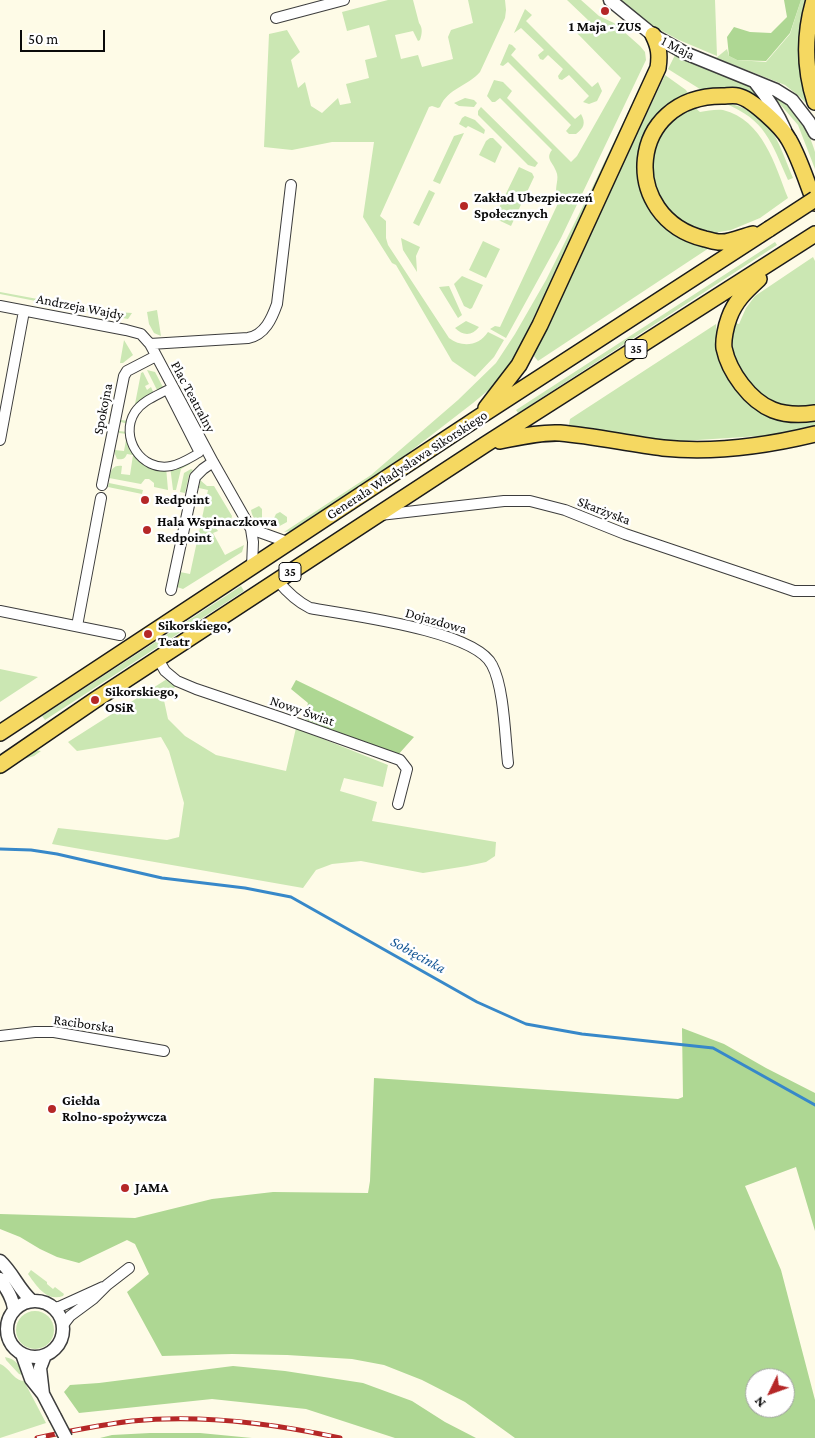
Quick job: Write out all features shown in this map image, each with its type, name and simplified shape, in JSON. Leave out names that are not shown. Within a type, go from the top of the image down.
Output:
[{"type":"main road","points":[[814,0],[808,21],[806,52],[808,73],[815,102]]},
{"type":"main road","points":[[479,417],[519,365],[540,325],[593,211],[658,68],[659,47],[653,35]]},
{"type":"main road","points":[[769,229],[721,243],[692,236],[671,223],[653,201],[644,171],[645,155],[658,124],[668,112],[696,98],[709,96],[738,96],[750,101],[762,110],[788,139]]},
{"type":"main road","name":"1 Maja","points":[[788,139],[815,203]]},
{"type":"main road","name":"Generała Władysława Sikorskiego","points":[[0,733],[479,417],[815,199]]},
{"type":"main road","name":"Generała Władysława Sikorskiego","points":[[0,765],[44,734],[486,444],[815,234]]},
{"type":"main road","points":[[786,254],[740,297],[729,318],[724,348],[735,375],[744,387],[762,404],[782,413],[802,415],[815,413]]},
{"type":"main road","points":[[496,406],[510,430]]},
{"type":"main road","points":[[486,444],[528,435],[560,433],[663,448],[705,450],[793,440],[815,434]]},
{"type":"street","points":[[276,18],[344,0]]},
{"type":"street","name":"1 Maja","points":[[610,0],[653,35],[685,53],[776,90],[792,100],[815,133]]},
{"type":"street","name":"1 Maja","points":[[755,82],[769,99],[788,139]]},
{"type":"street","points":[[150,344],[248,338],[253,337],[264,329],[272,317],[277,304],[291,185]]},
{"type":"street","name":"Andrzeja Wajdy","points":[[0,306],[126,330],[141,334],[150,344]]},
{"type":"street","points":[[0,440],[24,311]]},
{"type":"street","name":"Plac Teatralny","points":[[150,344],[251,529],[253,542],[252,567]]},
{"type":"street","name":"Spokojna","points":[[102,485],[124,376],[127,371],[156,356]]},
{"type":"street","points":[[167,390],[199,453],[170,466],[157,466],[146,461],[135,451],[130,439],[130,427],[134,413],[142,405],[167,390]]},
{"type":"street","points":[[171,590],[195,477],[202,469],[213,462]]},
{"type":"street","points":[[77,626],[101,498]]},
{"type":"street","name":"Skarżyska","points":[[377,516],[504,501],[530,501],[565,510],[625,534],[794,591],[815,591]]},
{"type":"street","points":[[251,529],[290,543]]},
{"type":"street","name":"Dojazdowa","points":[[278,581],[286,592],[310,608],[412,627],[467,644],[486,657],[492,664],[497,677],[502,702],[508,762]]},
{"type":"street","points":[[0,611],[120,635]]},
{"type":"street","name":"Nowy Świat","points":[[158,659],[165,671],[177,681],[196,689],[400,760],[407,769],[398,804]]},
{"type":"street","name":"Raciborska","points":[[0,1036],[54,1032],[164,1050]]},
{"type":"street","points":[[0,1261],[32,1301]]},
{"type":"street","points":[[62,1325],[70,1316],[93,1300],[107,1285],[129,1268]]},
{"type":"street","points":[[0,1279],[9,1294],[14,1309]]},
{"type":"street","points":[[54,1308],[107,1285]]},
{"type":"street","points":[[22,1354],[34,1357],[45,1355],[51,1352],[59,1343],[62,1325],[61,1319],[54,1308],[32,1301],[25,1301],[14,1309],[8,1321],[7,1333],[11,1342],[26,1361],[32,1379],[43,1394],[66,1438]]},
{"type":"street","points":[[43,1394],[40,1368],[45,1355]]},
{"type":"green space","points":[[388,0],[413,0],[422,29],[420,40],[418,41],[413,31],[395,35],[401,59],[418,55],[422,67],[453,59],[448,37],[451,30],[473,23],[468,0],[505,0],[505,18],[480,72],[448,95],[440,107],[429,107],[380,216],[386,221],[388,245],[449,338],[459,343],[470,344],[480,340],[488,332],[504,340],[494,357],[475,377],[452,361],[396,265],[392,263],[363,217],[374,142],[332,142],[292,150],[264,147],[269,34],[287,30],[300,52],[291,60],[298,88],[305,82],[311,106],[322,113],[338,98],[340,105],[351,103],[346,84],[369,78],[365,60],[377,57],[369,25],[347,31],[342,12]]},
{"type":"green space","points":[[567,0],[581,0],[599,16],[614,23],[640,46],[645,52],[646,60],[561,238],[506,338],[490,329],[495,326],[500,327],[561,197],[557,195],[557,174],[549,158],[552,150],[500,98],[492,102],[487,96],[494,80],[503,82],[512,91],[507,98],[571,162],[577,156],[621,78],[576,32],[588,20]]},
{"type":"green space","points":[[621,0],[715,0],[717,56],[679,40],[647,23]]},
{"type":"green space","points":[[784,0],[801,0],[790,33],[766,61],[737,60],[729,56],[727,37],[734,27],[750,32],[771,33],[787,17]]},
{"type":"green space","points":[[801,0],[807,0],[802,25],[811,108],[785,85],[716,58],[727,49],[729,56],[737,60],[766,62],[790,34]]},
{"type":"green space","points":[[525,9],[532,15],[526,21],[592,87],[598,82],[602,91],[597,101],[589,104],[583,102],[589,96],[569,75],[562,80],[559,79],[558,76],[563,69],[548,55],[543,60],[540,59],[538,55],[544,50],[521,28],[514,33]]},
{"type":"green space","points":[[509,44],[516,49],[511,55],[575,119],[581,114],[583,125],[576,134],[569,134],[566,131],[571,125],[508,62],[503,66],[500,65]]},
{"type":"green space","points":[[675,55],[741,82],[756,91],[765,103],[728,90],[703,91],[668,69]]},
{"type":"green space","points":[[649,68],[653,70],[514,358],[491,388],[385,471],[291,531],[284,532],[371,475],[458,400],[496,363],[546,280]]},
{"type":"green space","points":[[665,75],[686,90],[689,95],[668,106],[657,116],[649,129],[655,215],[666,227],[680,237],[709,248],[538,361],[533,355]]},
{"type":"green space","points":[[774,93],[788,104],[805,127],[815,152],[815,169],[798,125],[773,96]]},
{"type":"green space","points":[[465,98],[474,100],[477,103],[474,107],[459,106],[454,103]]},
{"type":"green space","points":[[724,102],[753,113],[762,120],[770,129],[782,150],[793,178],[788,180],[771,143],[758,125],[749,117]]},
{"type":"green space","points":[[693,106],[700,112],[723,110],[737,115],[748,123],[766,145],[788,198],[760,218],[731,230],[714,233],[694,230],[669,215],[654,189],[652,158],[657,140],[664,126]]},
{"type":"green space","points":[[481,107],[538,163],[535,167],[528,165],[478,115]]},
{"type":"green space","points":[[465,116],[475,120],[485,130],[484,134],[459,124]]},
{"type":"green space","points":[[464,133],[440,184],[433,181],[454,136]]},
{"type":"green space","points":[[493,138],[502,147],[495,163],[479,155],[486,141]]},
{"type":"green space","points":[[519,167],[532,173],[534,177],[511,226],[494,218]]},
{"type":"green space","points":[[429,190],[435,193],[419,226],[413,223]]},
{"type":"green space","points":[[401,238],[420,247],[416,256],[417,272],[403,250]]},
{"type":"green space","points":[[483,241],[500,249],[486,278],[469,270]]},
{"type":"green space","points":[[775,242],[777,245],[518,413],[516,410]]},
{"type":"green space","points":[[813,257],[815,261],[815,408],[785,408],[755,393],[738,370],[732,338],[735,323],[739,324],[746,308],[755,296]]},
{"type":"green space","points":[[462,276],[483,285],[470,309],[464,306],[454,284]]},
{"type":"green space","points":[[449,286],[462,315],[458,318],[439,287]]},
{"type":"green space","points":[[0,292],[102,311],[132,313],[128,319],[0,294]]},
{"type":"green space","points":[[157,310],[161,336],[154,333],[149,324],[147,312]]},
{"type":"green space","points":[[466,321],[479,327],[467,334],[455,328]]},
{"type":"green space","points":[[716,324],[717,336],[726,370],[786,420],[806,422],[815,419],[815,427],[791,434],[666,442],[568,430],[570,419]]},
{"type":"green space","points":[[124,340],[133,355],[123,363],[120,363]]},
{"type":"green space","points":[[147,370],[155,372],[165,391],[159,394]]},
{"type":"green space","points":[[143,372],[149,384],[145,386],[147,390],[151,387],[155,396],[139,407],[135,404],[141,373]]},
{"type":"green space","points":[[132,408],[137,410],[130,427],[140,457],[166,467],[168,490],[154,487],[154,483],[149,479],[145,479],[141,484],[109,478],[116,466],[122,466],[121,474],[130,475],[133,455],[127,454],[123,459],[117,459],[115,450],[124,451],[127,434],[119,433],[119,431],[127,432],[128,424],[121,422],[121,420],[129,421]]},
{"type":"green space","points":[[188,459],[190,464],[181,469],[176,490],[173,490],[170,466]]},
{"type":"green space","points":[[191,469],[193,470],[189,475],[185,493],[180,492],[184,473]]},
{"type":"green space","points":[[200,480],[207,486],[214,486],[232,516],[231,520],[216,528],[218,531],[213,533],[225,555],[244,545],[242,552],[183,589],[177,587],[180,572],[190,574],[208,490],[199,488]]},
{"type":"green space","points":[[109,483],[143,490],[142,494],[108,487]]},
{"type":"green space","points":[[259,506],[262,509],[264,524],[271,524],[276,514],[280,512],[287,517],[287,522],[276,528],[260,523],[254,518],[251,510]]},
{"type":"green space","points":[[241,586],[244,591],[45,720],[42,716]]},
{"type":"green space","points":[[0,669],[38,677],[0,702]]},
{"type":"green space","points":[[167,679],[176,685],[172,691],[162,691],[168,719],[185,736],[216,755],[286,771],[296,728],[388,765],[383,787],[344,778],[340,791],[377,802],[372,821],[496,842],[495,856],[486,862],[423,873],[361,861],[332,864],[316,870],[303,888],[52,844],[58,828],[167,840],[179,837],[184,803],[169,751],[161,737],[77,751],[68,742]]},
{"type":"green space","points":[[296,680],[414,737],[397,756],[304,719],[308,703],[291,689]]},
{"type":"green space","points":[[34,750],[41,751],[34,756],[24,759],[0,775],[0,772]]},
{"type":"green space","points":[[682,1028],[724,1044],[815,1093],[815,1231],[796,1167],[745,1186],[781,1270],[815,1400],[815,1438],[515,1438],[465,1402],[422,1380],[384,1365],[352,1359],[287,1355],[162,1356],[127,1292],[149,1274],[135,1244],[127,1240],[79,1263],[57,1257],[20,1237],[0,1229],[0,1214],[135,1218],[212,1199],[273,1192],[368,1193],[374,1078],[678,1099],[683,1097]]},
{"type":"green space","points":[[31,1270],[53,1289],[55,1287],[64,1294],[63,1296],[51,1297],[42,1291],[28,1274]]},
{"type":"green space","points":[[35,1311],[42,1312],[48,1317],[53,1323],[53,1337],[48,1343],[42,1348],[35,1349],[28,1348],[22,1343],[17,1337],[16,1330],[17,1323],[22,1317],[28,1312]]},
{"type":"green space","points":[[5,1357],[12,1359],[16,1363],[22,1375],[19,1374]]},
{"type":"green space","points":[[0,1364],[17,1378],[24,1381],[46,1423],[0,1438]]},
{"type":"green space","points":[[233,1366],[285,1371],[363,1383],[412,1401],[445,1422],[476,1438],[395,1438],[306,1409],[212,1399],[79,1413],[64,1392],[70,1385]]},
{"type":"green space","points":[[200,1433],[252,1438],[100,1438],[112,1435]]},
{"type":"waterway","name":"Sobięcinka","points":[[0,849],[31,850],[57,854],[162,878],[245,888],[291,897],[477,1002],[526,1024],[582,1034],[713,1048],[815,1105]]},
{"type":"railway","points":[[37,1438],[85,1428],[158,1419],[236,1421],[289,1428],[340,1438]]},
{"type":"place","name":"1 Maja - ZUS","points":[[605,11]]},
{"type":"place","name":"Zakład Ubezpieczeń Społecznych","points":[[464,206]]},
{"type":"place","name":"Redpoint","points":[[145,500]]},
{"type":"place","name":"Hala Wspinaczkowa Redpoint","points":[[147,530]]},
{"type":"place","name":"Sikorskiego, Teatr","points":[[148,634]]},
{"type":"place","name":"Sikorskiego, OSiR","points":[[95,700]]},
{"type":"place","name":"Giełda Rolno-spożywcza","points":[[52,1109]]},
{"type":"place","name":"JAMA","points":[[125,1188]]}]
